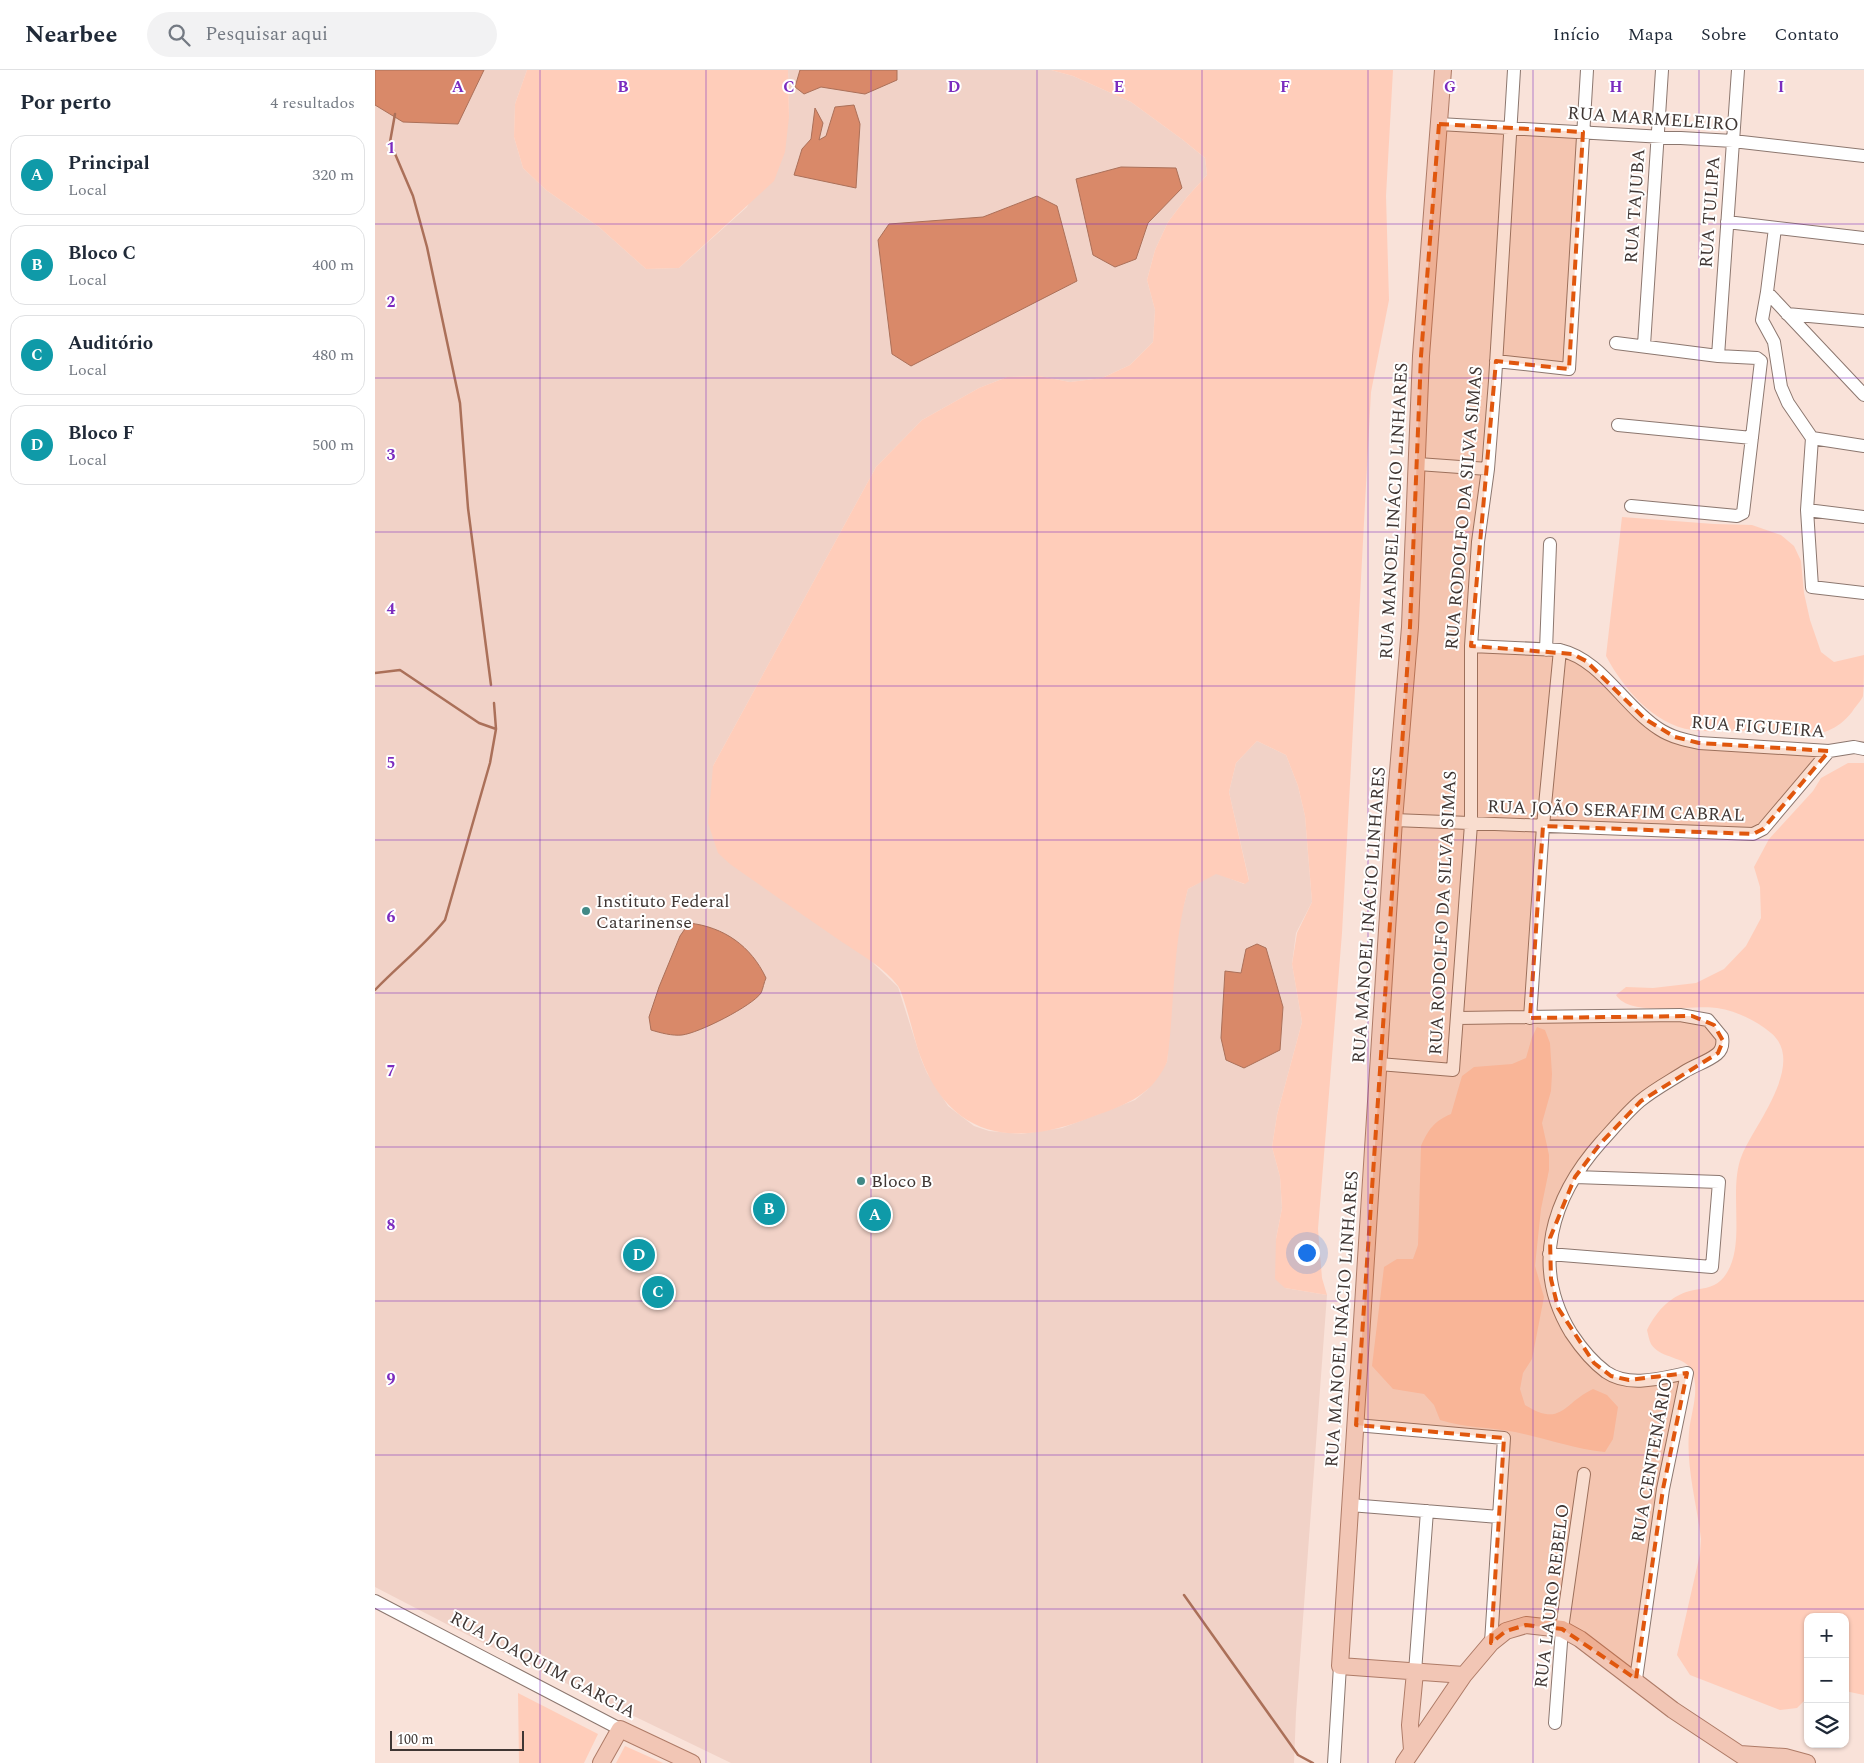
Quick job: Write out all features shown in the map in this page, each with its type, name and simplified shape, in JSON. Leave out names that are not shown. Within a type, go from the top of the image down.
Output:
[{"type":"main road","name":"RUA MANOEL INÁCIO LINHARES","points":[[1340,1666],[1395,820],[1410,627],[1421,356],[1443,70]]},
{"type":"main road","points":[[1408,1756],[1464,1675],[1491,1642],[1506,1631],[1526,1625],[1562,1629],[1587,1643],[1636,1679],[1673,1710],[1712,1738],[1746,1758],[1751,1753],[1800,1762]]},
{"type":"main road","points":[[1340,1666],[1464,1675]]},
{"type":"main road","points":[[1408,1756],[1415,1672]]},
{"type":"main road","points":[[601,1763],[620,1729]]},
{"type":"main road","name":"RUA JOAQUIM GARCIA","points":[[620,1729],[692,1763]]},
{"type":"street","name":"RUA RODOLFO DA SILVA SIMAS","points":[[1379,1064],[1453,1070],[1471,824],[1471,646],[1478,542],[1488,469],[1497,361],[1514,70]]},
{"type":"street","points":[[1497,361],[1569,369],[1587,70]]},
{"type":"street","name":"RUA TAJUBA","points":[[1644,345],[1662,70]]},
{"type":"street","name":"RUA TULIPA","points":[[1718,356],[1738,70]]},
{"type":"street","name":"RUA MARMELEIRO","points":[[1439,124],[1733,141],[1864,156]]},
{"type":"street","points":[[1727,222],[1864,238]]},
{"type":"street","points":[[1775,228],[1762,320],[1775,342],[1781,387],[1788,403],[1812,438],[1807,510],[1812,587],[1864,593]]},
{"type":"street","points":[[1767,292],[1864,395]]},
{"type":"street","points":[[1787,314],[1864,321]]},
{"type":"street","points":[[1616,343],[1644,345],[1718,356],[1757,358],[1761,360],[1743,513],[1740,515],[1631,506]]},
{"type":"street","points":[[1618,425],[1751,438]]},
{"type":"street","points":[[1812,438],[1864,446]]},
{"type":"street","points":[[1417,464],[1488,469]]},
{"type":"street","points":[[1807,510],[1864,516]]},
{"type":"street","points":[[1546,650],[1550,544]]},
{"type":"street","name":"RUA FIGUEIRA","points":[[1471,646],[1560,650],[1573,654],[1586,661],[1645,719],[1668,735],[1699,743],[1829,750],[1859,748]]},
{"type":"street","points":[[1457,1018],[1530,1018],[1543,826],[1560,650]]},
{"type":"street","points":[[1859,748],[1864,738]]},
{"type":"street","name":"RUA JOÃO SERAFIM CABRAL","points":[[1395,820],[1753,834],[1763,828],[1829,750]]},
{"type":"street","name":"RUA CENTENÁRIO","points":[[1530,1018],[1692,1016],[1707,1020],[1714,1025],[1721,1033],[1723,1041],[1718,1053],[1641,1101],[1600,1144],[1575,1177],[1554,1222],[1549,1254],[1551,1279],[1563,1318],[1594,1363],[1611,1376],[1629,1380],[1645,1380],[1687,1373],[1663,1489],[1636,1679]]},
{"type":"street","points":[[1549,1254],[1711,1267],[1719,1182],[1575,1177]]},
{"type":"street","points":[[1355,1425],[1504,1438],[1491,1642]]},
{"type":"street","name":"RUA LAURO REBELO","points":[[1555,1723],[1562,1629],[1584,1474]]},
{"type":"street","points":[[1350,1505],[1499,1517]]},
{"type":"street","points":[[1415,1672],[1427,1511]]},
{"type":"street","name":"RUA JOAQUIM GARCIA","points":[[375,1601],[620,1729]]},
{"type":"street","name":"RUA MANOEL INÁCIO LINHARES","points":[[1334,1763],[1340,1666]]},
{"type":"highlighted area","points":[[1439,124],[1583,132],[1569,369],[1496,361],[1471,646],[1573,654],[1586,661],[1645,719],[1675,737],[1699,743],[1829,751],[1763,829],[1753,834],[1543,826],[1530,1018],[1692,1016],[1714,1025],[1723,1041],[1718,1053],[1641,1101],[1600,1144],[1575,1177],[1550,1238],[1551,1279],[1558,1308],[1594,1363],[1611,1376],[1629,1380],[1687,1373],[1663,1489],[1636,1679],[1562,1629],[1526,1625],[1506,1631],[1491,1643],[1504,1438],[1356,1425],[1410,627],[1421,356]]},
{"type":"shaded area","name":"Instituto Federal Catarinense","points":[[375,70],[527,70],[515,104],[514,137],[523,168],[546,190],[599,227],[646,269],[679,268],[747,207],[789,117],[788,70],[1051,70],[1073,76],[1131,102],[1205,158],[1207,175],[1168,222],[1155,250],[1147,280],[1155,310],[1153,342],[1130,365],[1102,378],[1070,382],[1039,376],[1007,377],[979,388],[922,420],[876,467],[713,766],[875,965],[898,987],[921,1059],[927,1073],[948,1106],[974,1126],[989,1131],[1021,1134],[1062,1128],[1135,1100],[1147,1090],[1167,1062],[1175,952],[1180,919],[1188,889],[1216,873],[1244,884],[1249,880],[1229,792],[1236,763],[1257,741],[1286,755],[1298,786],[1305,816],[1312,902],[1296,933],[1292,964],[1302,1022],[1277,1115],[1272,1147],[1280,1177],[1282,1208],[1276,1239],[1285,1288],[1327,1295],[1296,1713],[1294,1763],[731,1763],[485,1644],[375,1587]]},
{"type":"shaded area","points":[[375,70],[484,70],[458,124],[403,122],[375,105]]},
{"type":"shaded area","points":[[527,70],[788,70],[789,117],[785,152],[774,181],[679,268],[646,269],[599,227],[546,190],[523,168],[514,137],[515,104]]},
{"type":"shaded area","points":[[800,70],[897,70],[897,80],[865,94],[821,87],[804,94],[795,87]]},
{"type":"shaded area","points":[[1051,70],[1393,70],[1386,196],[1389,300],[1371,392],[1342,933],[1318,1229],[1322,1278],[1327,1295],[1285,1288],[1275,1279],[1276,1239],[1282,1208],[1280,1177],[1272,1147],[1277,1115],[1302,1022],[1292,964],[1297,933],[1312,902],[1305,816],[1298,786],[1286,755],[1257,741],[1236,763],[1229,792],[1249,881],[1245,884],[1216,874],[1188,889],[1176,953],[1167,1062],[1160,1075],[1143,1093],[1122,1106],[1058,1128],[1032,1133],[1008,1133],[986,1129],[966,1119],[949,1105],[933,1084],[921,1058],[904,1000],[893,979],[872,962],[730,864],[718,853],[708,823],[713,766],[876,467],[922,420],[979,388],[1007,377],[1039,376],[1070,382],[1102,378],[1130,365],[1153,342],[1155,310],[1147,280],[1155,250],[1168,222],[1207,175],[1205,158],[1131,102],[1073,76]]},
{"type":"shaded area","points":[[854,105],[860,124],[856,188],[794,175],[802,149],[811,139],[815,108],[823,123],[819,140],[826,136],[835,107]]},
{"type":"shaded area","points":[[1121,167],[1176,168],[1182,188],[1148,223],[1136,259],[1115,267],[1093,255],[1076,179]]},
{"type":"shaded area","points":[[1037,196],[1057,206],[1077,281],[911,366],[892,354],[878,240],[889,224],[983,217]]},
{"type":"shaded area","points":[[1622,517],[1752,525],[1781,535],[1794,546],[1801,561],[1804,593],[1810,620],[1821,652],[1834,662],[1864,655],[1863,696],[1852,712],[1842,723],[1830,730],[1807,735],[1794,735],[1753,731],[1692,730],[1678,727],[1665,721],[1641,703],[1621,680],[1606,656]]},
{"type":"shaded area","points":[[1848,763],[1864,763],[1864,1695],[1849,1692],[1849,1613],[1804,1613],[1804,1701],[1797,1708],[1780,1710],[1690,1675],[1677,1655],[1700,1554],[1701,1539],[1690,1472],[1688,1445],[1695,1386],[1689,1366],[1655,1349],[1650,1342],[1647,1330],[1655,1316],[1672,1299],[1686,1292],[1707,1288],[1718,1283],[1724,1277],[1731,1264],[1735,1250],[1738,1169],[1748,1142],[1775,1094],[1781,1077],[1783,1060],[1781,1046],[1771,1033],[1746,1017],[1732,1011],[1706,1007],[1648,1008],[1623,1002],[1616,995],[1626,987],[1653,988],[1696,983],[1724,969],[1746,946],[1761,918],[1760,887],[1754,867],[1769,839],[1813,791],[1821,778]]},
{"type":"shaded area","points":[[689,923],[702,925],[725,934],[753,956],[766,978],[762,991],[756,998],[737,1011],[690,1033],[674,1035],[651,1030],[649,1017],[659,987],[680,936]]},
{"type":"shaded area","points":[[1257,944],[1266,948],[1283,1007],[1280,1050],[1244,1068],[1226,1060],[1221,1038],[1225,971],[1241,973],[1246,949]]},
{"type":"shaded area","points":[[1537,1027],[1545,1030],[1550,1043],[1552,1074],[1551,1091],[1542,1123],[1549,1155],[1549,1170],[1541,1209],[1535,1266],[1544,1297],[1532,1359],[1523,1373],[1520,1389],[1525,1405],[1547,1414],[1555,1414],[1562,1411],[1593,1389],[1607,1395],[1618,1407],[1613,1439],[1605,1452],[1506,1430],[1458,1425],[1440,1420],[1434,1405],[1424,1394],[1393,1389],[1372,1366],[1384,1267],[1397,1259],[1413,1259],[1418,1245],[1421,1146],[1436,1123],[1451,1114],[1462,1076],[1474,1067],[1512,1064],[1526,1058]]},
{"type":"shaded area","points":[[518,1693],[598,1734],[584,1763],[519,1763]]},
{"type":"shaded area","points":[[625,1746],[663,1763],[616,1763]]},
{"type":"waterway","points":[[395,114],[390,142],[413,196],[427,247],[460,403],[468,508],[491,685]]},
{"type":"waterway","points":[[375,673],[400,670],[479,723],[496,729]]},
{"type":"waterway","points":[[375,990],[445,920],[490,763],[496,729],[494,703]]},
{"type":"waterway","points":[[1184,1595],[1298,1755],[1313,1763]]},
{"type":"place","name":"Instituto Federal Catarinense","points":[[586,911]]},
{"type":"place","name":"Bloco B","points":[[861,1181]]},
{"type":"place","name":"Bloco C","points":[[769,1209]]},
{"type":"place","name":"Principal","points":[[875,1215]]},
{"type":"place","name":"Bloco F","points":[[639,1255]]},
{"type":"place","name":"Auditório","points":[[658,1292]]}]
